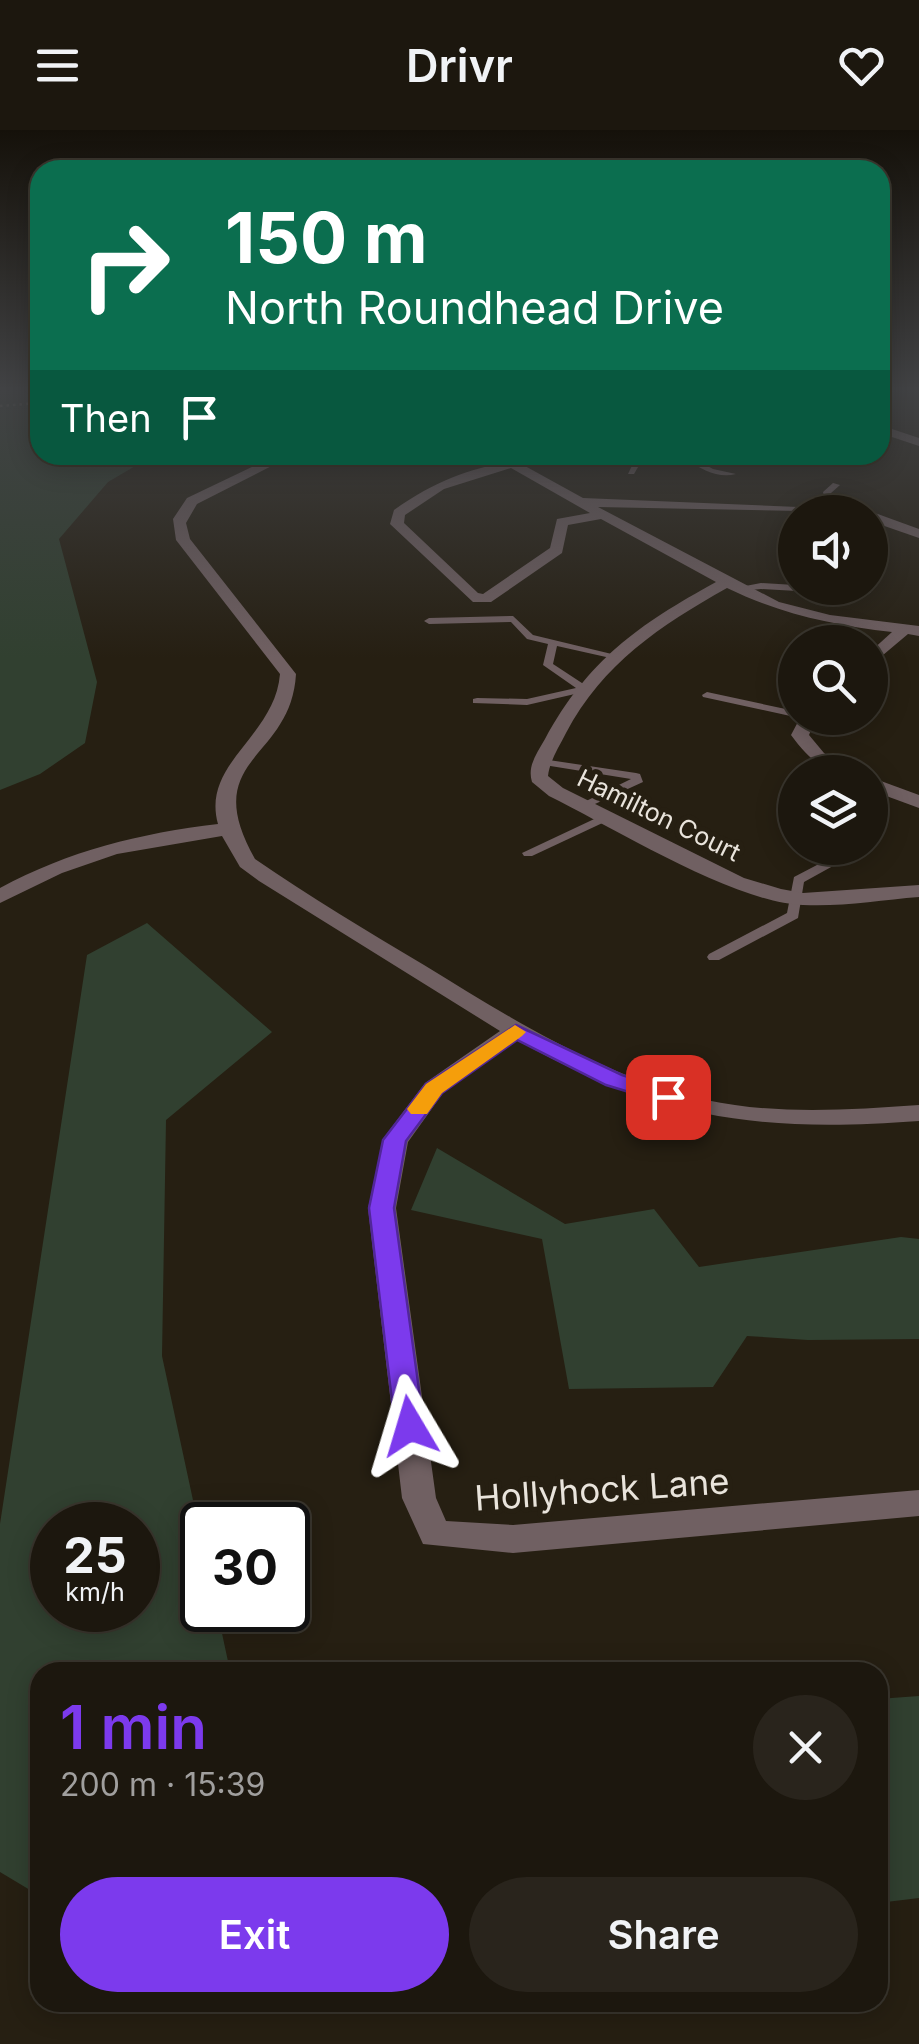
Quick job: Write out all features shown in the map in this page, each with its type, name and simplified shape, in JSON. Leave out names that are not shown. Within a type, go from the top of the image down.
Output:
[{"type":"street","points":[[238,479],[192,502],[180,514],[178,526],[183,540],[288,674],[290,694],[280,716],[243,761],[223,802],[228,830],[247,863],[516,1031],[614,1080],[695,1105],[797,1118],[919,1113]]},
{"type":"street","points":[[455,479],[418,498],[398,514],[401,530],[473,597],[486,599],[557,550],[562,522],[600,515]]},
{"type":"street","points":[[540,479],[732,585],[792,610],[911,631]]},
{"type":"street","points":[[579,502],[778,510]]},
{"type":"street","points":[[888,523],[919,534]]},
{"type":"street","name":"Hamilton Court","points":[[732,585],[644,630],[615,656],[584,689],[542,762],[539,778],[584,806],[737,882],[794,898],[919,892]]},
{"type":"street","points":[[888,648],[911,631]]},
{"type":"street","points":[[801,735],[818,755]]},
{"type":"street","points":[[888,790],[919,802]]},
{"type":"street","points":[[0,897],[72,859],[120,845],[228,830]]},
{"type":"street","name":"Hollyhock Lane","points":[[516,1031],[434,1088],[395,1140],[382,1208],[419,1498],[434,1534],[513,1539],[919,1503]]},
{"type":"lane","points":[[828,495],[826,492],[836,484]]},
{"type":"lane","points":[[732,585],[778,587]]},
{"type":"lane","points":[[428,621],[513,619],[530,636],[615,656]]},
{"type":"lane","points":[[553,642],[548,666],[584,689]]},
{"type":"lane","points":[[477,701],[527,702],[584,689]]},
{"type":"lane","points":[[708,695],[778,710]]},
{"type":"lane","points":[[542,762],[636,776],[637,782],[584,806]]},
{"type":"lane","points":[[528,853],[607,816]]},
{"type":"lane","points":[[714,957],[793,915],[798,880],[825,865]]},
{"type":"green space","points":[[0,479],[113,479],[59,539],[97,682],[85,743],[40,774],[0,790]]},
{"type":"green space","points":[[147,923],[272,1032],[166,1120],[162,1356],[193,1502],[180,1502],[180,1632],[222,1632],[228,1662],[30,1662],[30,1890],[0,1872],[0,1524],[87,955]]},
{"type":"green space","points":[[437,1148],[565,1224],[654,1209],[699,1267],[901,1237],[919,1239],[919,1339],[747,1336],[713,1387],[569,1389],[542,1239],[411,1210]]},
{"type":"green space","points":[[919,1696],[919,1898],[888,1902],[888,1698]]},
{"type":"slow traffic","points":[[419,1109],[434,1088],[515,1032]]},
{"type":"route","points":[[410,1426],[382,1208],[395,1140],[434,1088],[516,1031],[614,1080],[668,1097]]}]
